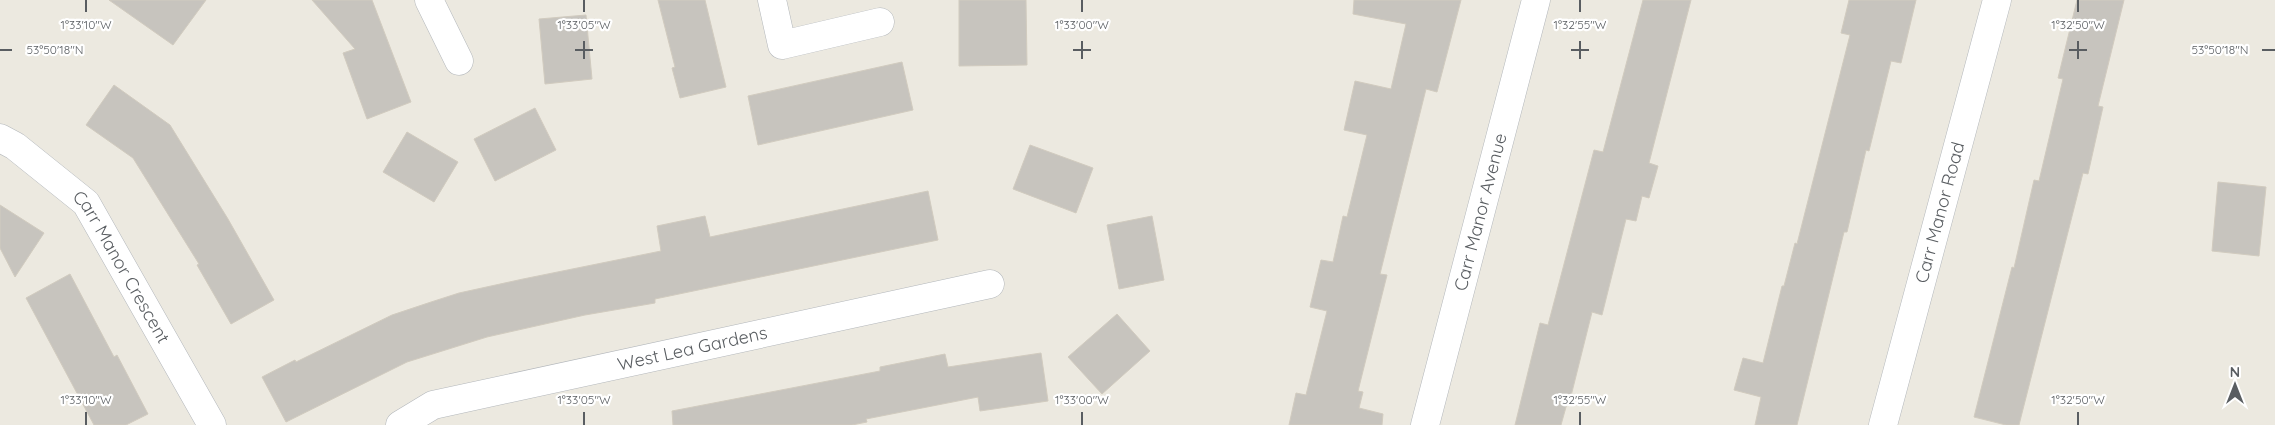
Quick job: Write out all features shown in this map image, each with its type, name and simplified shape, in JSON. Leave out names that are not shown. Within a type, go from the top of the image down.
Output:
[{"type":"street","points":[[429,0],[459,61]]},
{"type":"street","points":[[772,0],[782,45],[880,22]]},
{"type":"street","name":"Carr Manor Avenue","points":[[1425,425],[1536,0]]},
{"type":"street","name":"Carr Manor Road","points":[[1883,425],[1997,0]]},
{"type":"street","name":"Carr Manor Crescent","points":[[0,138],[15,146],[86,203],[212,425]]},
{"type":"street","name":"West Lea Gardens","points":[[400,425],[434,405],[990,284]]},
{"type":"building","points":[[109,0],[206,0],[173,45]]},
{"type":"building","points":[[312,0],[372,0],[411,102],[367,119],[343,53],[355,49]]},
{"type":"building","points":[[658,0],[705,0],[726,87],[680,98],[672,68],[675,67]]},
{"type":"building","points":[[959,0],[1026,0],[1027,65],[959,66]]},
{"type":"building","points":[[1354,0],[1461,0],[1437,92],[1426,89],[1380,274],[1387,275],[1358,391],[1363,392],[1359,408],[1383,414],[1382,425],[1289,425],[1296,393],[1306,395],[1327,311],[1310,307],[1321,260],[1333,262],[1343,216],[1347,217],[1367,135],[1344,130],[1355,81],[1391,89],[1406,24],[1353,14]]},
{"type":"building","points":[[1643,0],[1691,0],[1649,163],[1658,166],[1649,198],[1642,196],[1636,221],[1626,219],[1602,315],[1592,312],[1570,400],[1568,400],[1561,425],[1515,425],[1540,323],[1548,325],[1594,150],[1603,152]]},
{"type":"building","points":[[1849,0],[1916,0],[1901,63],[1891,61],[1869,151],[1866,150],[1847,232],[1844,232],[1797,425],[1755,425],[1761,397],[1734,390],[1743,358],[1763,363],[1782,286],[1784,286],[1795,243],[1797,244],[1850,35],[1841,33]]},
{"type":"building","points":[[2077,0],[2124,0],[2098,106],[2103,107],[2088,174],[2083,173],[2019,425],[2006,425],[1974,417],[2012,267],[2014,268],[2034,180],[2039,181],[2063,79],[2058,78]]},
{"type":"building","points":[[586,15],[592,79],[545,84],[539,19]]},
{"type":"building","points":[[902,62],[913,110],[758,145],[748,96]]},
{"type":"building","points":[[114,85],[170,125],[228,219],[274,300],[231,324],[197,265],[199,264],[133,158],[86,125]]},
{"type":"building","points":[[535,108],[556,150],[495,181],[474,139]]},
{"type":"building","points":[[407,132],[458,162],[434,202],[383,172]]},
{"type":"building","points":[[1030,145],[1093,168],[1076,213],[1013,189]]},
{"type":"building","points":[[2218,182],[2266,187],[2259,256],[2212,251]]},
{"type":"building","points":[[928,191],[938,240],[655,299],[655,303],[585,315],[487,337],[407,362],[286,422],[262,377],[392,315],[459,293],[661,251],[657,226],[705,216],[710,237]]},
{"type":"building","points":[[0,205],[44,233],[15,277],[0,248]]},
{"type":"building","points":[[1152,216],[1164,280],[1119,289],[1107,225]]},
{"type":"building","points":[[70,274],[114,357],[117,355],[148,414],[126,425],[94,425],[26,298]]},
{"type":"building","points":[[1117,314],[1150,351],[1102,394],[1068,357]]},
{"type":"building","points":[[1041,353],[1048,401],[980,411],[978,397],[866,419],[867,422],[852,425],[673,425],[672,411],[880,371],[880,367],[945,354],[948,367]]}]
